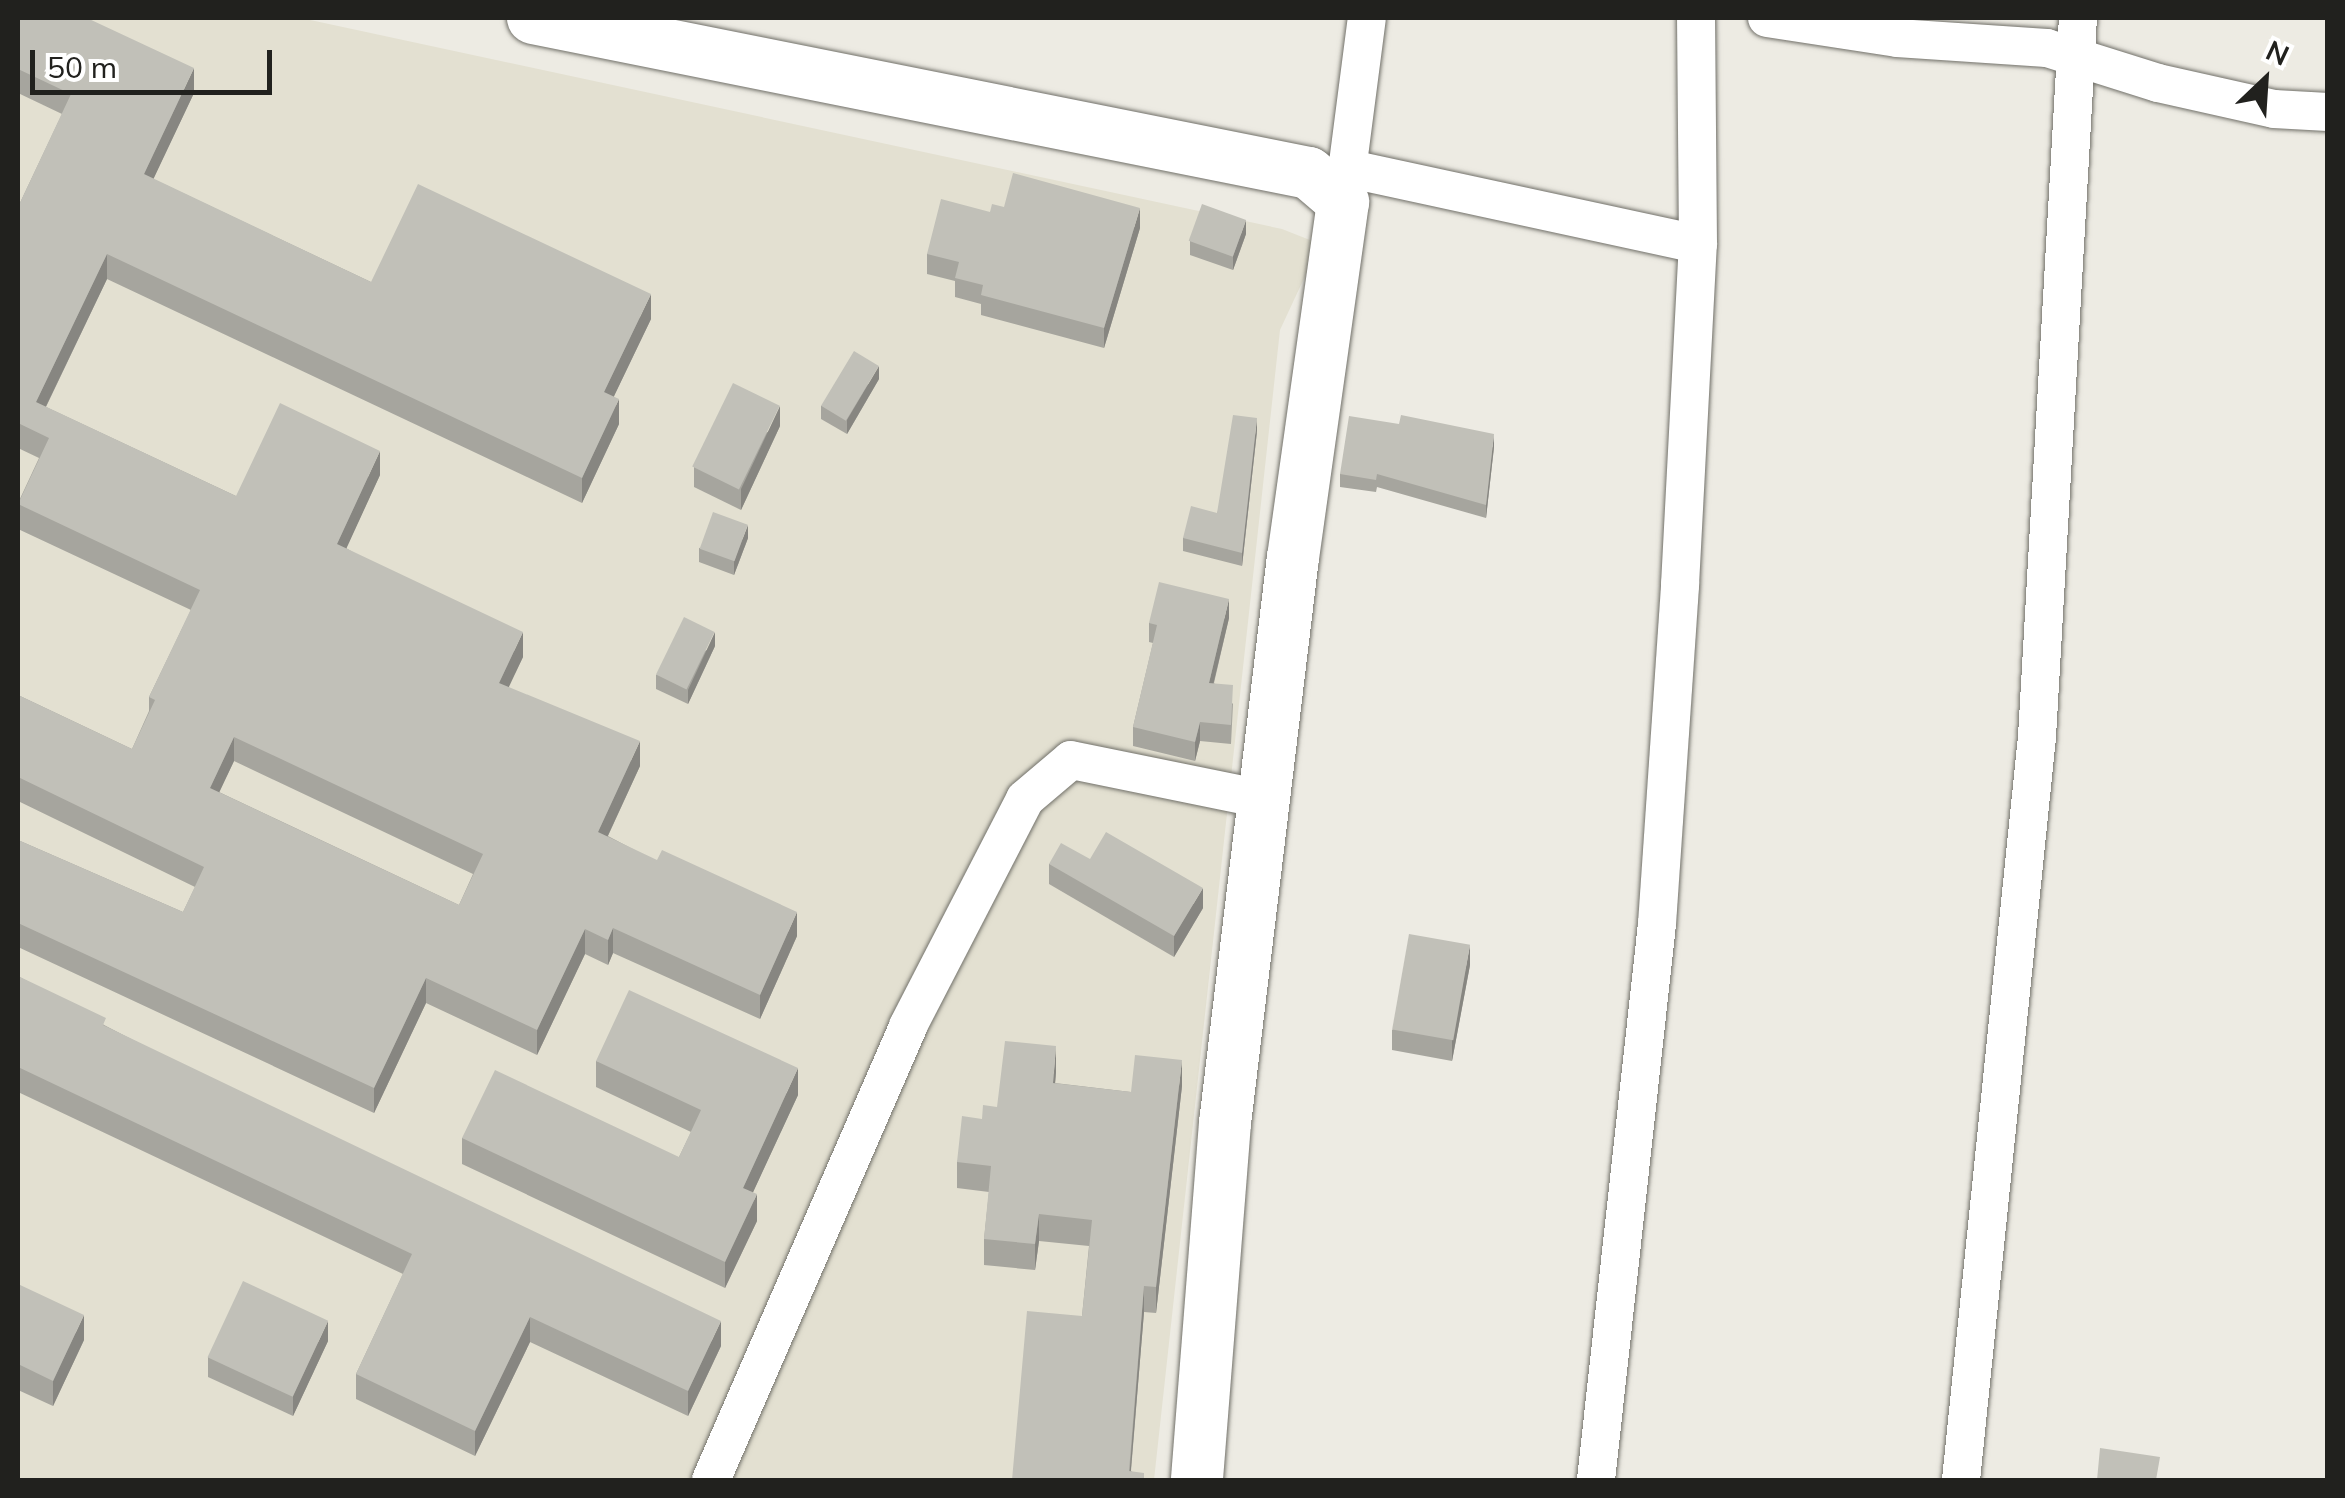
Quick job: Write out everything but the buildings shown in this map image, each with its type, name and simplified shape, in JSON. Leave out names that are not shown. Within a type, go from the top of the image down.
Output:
[{"type":"main road","points":[[533,18],[1310,173],[1345,185],[1263,798],[1225,1123],[1197,1480]]},
{"type":"street","points":[[1368,18],[1345,185],[1698,244]]},
{"type":"street","points":[[1596,1480],[1657,924],[1698,244],[1696,18]]},
{"type":"street","points":[[1767,18],[1897,38],[2078,36],[2158,83],[2274,109],[2328,112]]},
{"type":"street","points":[[1961,1480],[2037,737],[2078,36]]},
{"type":"street","points":[[711,1480],[908,1026],[1025,799],[1070,760],[1263,798]]},
{"type":"shaded area","points":[[18,18],[301,18],[1282,229],[1320,244],[1280,330],[1154,1480],[18,1480]]}]
